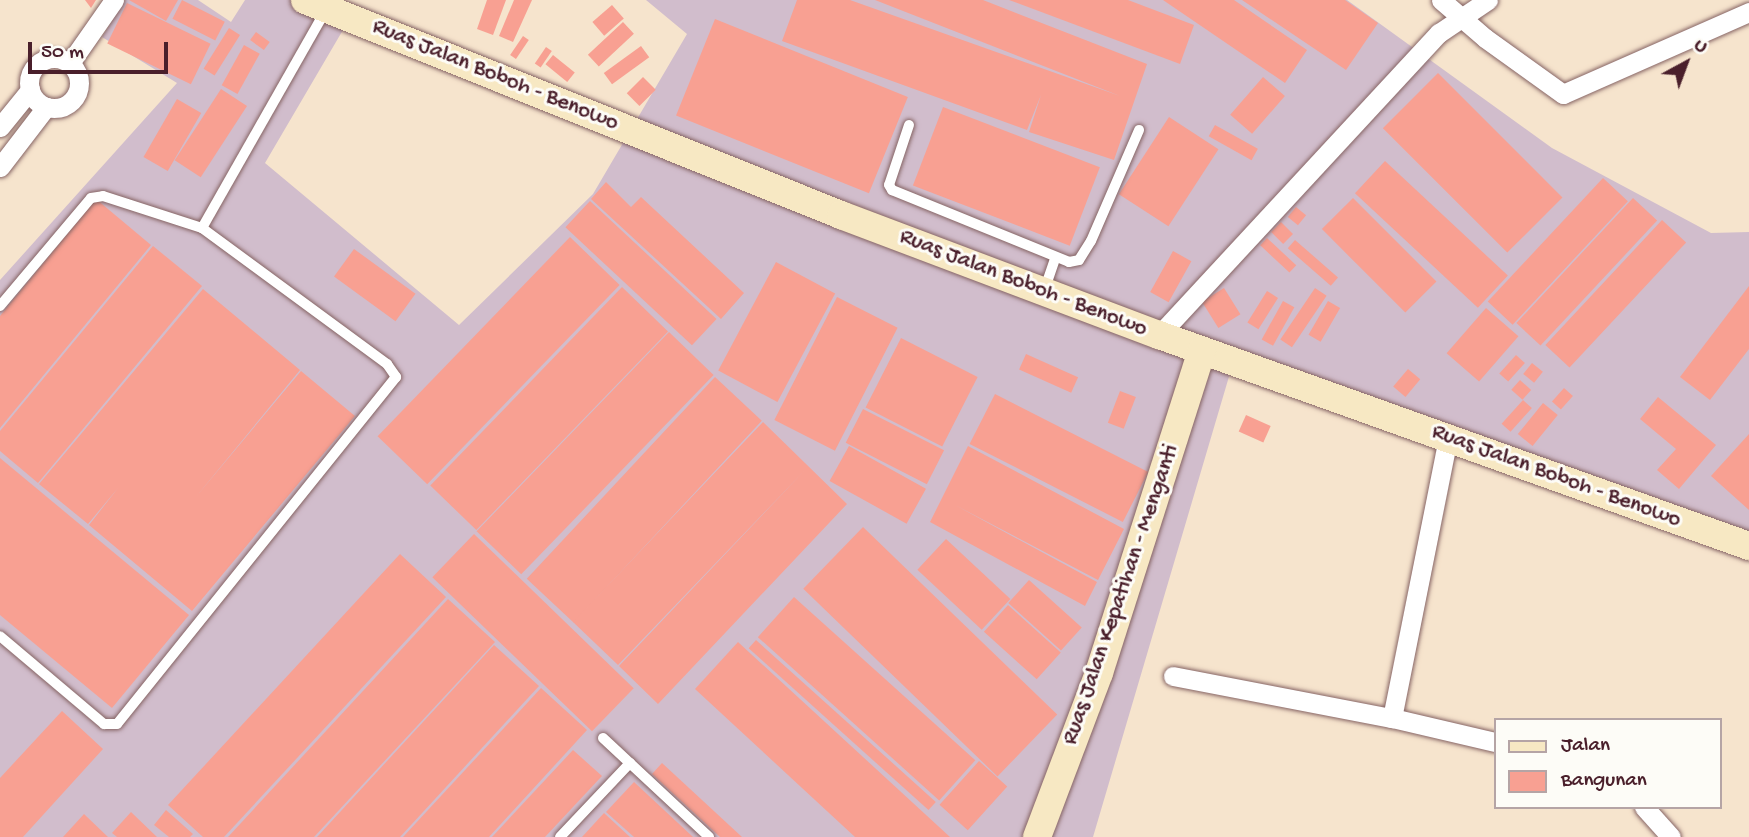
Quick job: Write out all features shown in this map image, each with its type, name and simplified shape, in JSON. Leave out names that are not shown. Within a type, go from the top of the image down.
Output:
[{"type":"main road","name":"Ruas Jalan Boboh - Benowo","points":[[316,4],[707,161],[1159,335],[1749,546]]},
{"type":"main road","name":"Ruas Jalan Kepatihan - Menganti","points":[[1037,837],[1099,673],[1202,351]]},
{"type":"street","points":[[70,63],[114,0]]},
{"type":"street","points":[[1441,0],[1563,94],[1749,12]]},
{"type":"street","points":[[1159,335],[1459,16],[1489,0]]},
{"type":"street","points":[[0,127],[30,90],[36,64],[53,57],[70,63],[79,80],[74,99],[66,105],[46,107],[0,167]]},
{"type":"street","points":[[30,90],[46,107]]},
{"type":"street","points":[[1392,718],[1448,438]]},
{"type":"street","points":[[1173,676],[1392,718],[1494,742]]},
{"type":"street","points":[[1646,809],[1671,837]]},
{"type":"lane","points":[[202,228],[316,4]]},
{"type":"lane","points":[[909,125],[889,185],[892,190],[1055,259],[1079,260],[1139,130]]},
{"type":"lane","points":[[0,306],[94,196],[202,228],[387,365],[394,381],[117,724],[104,724],[0,636]]},
{"type":"lane","points":[[1043,291],[1055,259]]},
{"type":"lane","points":[[603,738],[709,837]]},
{"type":"lane","points":[[560,837],[630,763]]},
{"type":"shaded area","points":[[125,0],[198,0],[231,22],[245,0],[306,0],[350,18],[265,163],[459,325],[593,194],[687,34],[646,0],[1347,0],[1552,148],[1711,233],[1749,232],[1749,545],[1233,363],[1093,837],[0,837],[0,280],[177,83],[102,37]]},
{"type":"building","points":[[85,0],[96,0],[91,8]]},
{"type":"building","points":[[129,0],[178,0],[166,21]]},
{"type":"building","points":[[182,0],[225,22],[215,41],[172,19]]},
{"type":"building","points":[[487,0],[506,0],[493,35],[477,29]]},
{"type":"building","points":[[514,0],[532,0],[513,42],[499,36]]},
{"type":"building","points":[[797,0],[850,0],[1120,96],[875,0],[983,0],[1147,64],[1114,160],[1029,132],[1041,95],[1027,130],[782,41]]},
{"type":"building","points":[[1009,0],[1128,0],[1194,25],[1180,64]]},
{"type":"building","points":[[1163,0],[1234,0],[1307,50],[1285,83]]},
{"type":"building","points":[[1242,0],[1345,0],[1378,23],[1346,70]]},
{"type":"building","points":[[127,3],[211,44],[191,84],[107,43]]},
{"type":"building","points":[[612,5],[624,19],[604,36],[592,22]]},
{"type":"building","points":[[715,19],[908,97],[869,193],[676,115]]},
{"type":"building","points":[[623,22],[634,34],[599,66],[588,55]]},
{"type":"building","points":[[229,28],[240,35],[215,76],[204,69]]},
{"type":"building","points":[[256,32],[270,42],[264,50],[250,40]]},
{"type":"building","points":[[523,36],[529,40],[516,59],[510,55]]},
{"type":"building","points":[[244,45],[260,54],[237,94],[222,85]]},
{"type":"building","points":[[641,46],[649,57],[612,84],[604,73]]},
{"type":"building","points":[[546,47],[552,51],[541,67],[535,64]]},
{"type":"building","points":[[553,55],[575,73],[567,82],[545,64]]},
{"type":"building","points":[[1438,73],[1562,197],[1507,253],[1383,128]]},
{"type":"building","points":[[643,77],[656,90],[639,106],[627,93]]},
{"type":"building","points":[[1263,77],[1285,96],[1252,134],[1230,115]]},
{"type":"building","points":[[221,89],[247,106],[201,177],[175,160]]},
{"type":"building","points":[[177,99],[201,113],[168,171],[144,157]]},
{"type":"building","points":[[943,107],[1100,167],[1070,246],[913,185]]},
{"type":"building","points":[[1169,117],[1218,149],[1168,226],[1119,194]]},
{"type":"building","points":[[1215,125],[1258,149],[1252,160],[1209,136]]},
{"type":"building","points":[[1385,161],[1508,276],[1478,308],[1355,193]]},
{"type":"building","points":[[1603,178],[1628,201],[1513,325],[1488,302]]},
{"type":"building","points":[[606,182],[631,207],[641,197],[744,293],[721,319],[591,199]]},
{"type":"building","points":[[1353,198],[1436,281],[1405,313],[1322,229]]},
{"type":"building","points":[[1633,198],[1657,221],[1541,346],[1516,323]]},
{"type":"building","points":[[96,199],[151,245],[0,428],[0,316]]},
{"type":"building","points":[[590,201],[717,319],[692,345],[565,227]]},
{"type":"building","points":[[1296,207],[1306,215],[1298,225],[1288,217]]},
{"type":"building","points":[[1662,220],[1686,243],[1570,368],[1545,345]]},
{"type":"building","points":[[1281,222],[1293,234],[1283,244],[1271,232]]},
{"type":"building","points":[[570,237],[620,285],[427,484],[378,436]]},
{"type":"building","points":[[1267,238],[1296,265],[1289,273],[1260,245]]},
{"type":"building","points":[[1295,240],[1338,277],[1331,286],[1288,248]]},
{"type":"building","points":[[153,246],[202,286],[38,483],[0,451],[0,431]]},
{"type":"building","points":[[354,249],[415,294],[396,321],[334,277]]},
{"type":"building","points":[[1173,251],[1191,261],[1169,302],[1150,292]]},
{"type":"building","points":[[776,262],[835,293],[777,402],[718,371]]},
{"type":"building","points":[[1749,286],[1749,349],[1710,400],[1680,377]]},
{"type":"building","points":[[622,287],[668,331],[476,530],[430,486]]},
{"type":"building","points":[[1224,288],[1240,314],[1218,328],[1202,302]]},
{"type":"building","points":[[1315,288],[1327,296],[1292,347],[1280,339]]},
{"type":"building","points":[[203,289],[300,370],[195,498],[301,371],[355,416],[192,611],[89,525],[118,488],[88,524],[39,484]]},
{"type":"building","points":[[1267,291],[1278,298],[1258,329],[1247,322]]},
{"type":"building","points":[[837,297],[898,328],[835,451],[774,420]]},
{"type":"building","points":[[1283,301],[1294,307],[1273,346],[1262,339]]},
{"type":"building","points":[[1328,301],[1340,308],[1321,342],[1308,335]]},
{"type":"building","points":[[1486,308],[1518,336],[1479,381],[1447,353]]},
{"type":"building","points":[[669,332],[714,375],[521,574],[477,531]]},
{"type":"building","points":[[901,338],[978,377],[942,447],[866,407]]},
{"type":"building","points":[[1026,354],[1078,377],[1071,393],[1019,370]]},
{"type":"building","points":[[1516,355],[1525,363],[1508,382],[1499,374]]},
{"type":"building","points":[[1532,363],[1543,372],[1534,383],[1523,374]]},
{"type":"building","points":[[1408,369],[1420,379],[1405,397],[1393,387]]},
{"type":"building","points":[[715,377],[762,421],[574,623],[527,579]]},
{"type":"building","points":[[1520,380],[1531,390],[1522,400],[1511,390]]},
{"type":"building","points":[[1564,388],[1573,396],[1561,409],[1552,401]]},
{"type":"building","points":[[1120,391],[1136,397],[1124,429],[1108,423]]},
{"type":"building","points":[[995,394],[1148,472],[1123,522],[970,444]]},
{"type":"building","points":[[1658,397],[1716,445],[1679,489],[1657,470],[1676,449],[1640,419]]},
{"type":"building","points":[[1523,400],[1532,408],[1511,432],[1502,424]]},
{"type":"building","points":[[1543,403],[1558,415],[1533,446],[1518,434]]},
{"type":"building","points":[[863,409],[944,450],[927,484],[846,443]]},
{"type":"building","points":[[1246,415],[1271,426],[1263,442],[1239,431]]},
{"type":"building","points":[[763,422],[847,504],[658,704],[619,666],[806,469],[618,665],[573,622]]},
{"type":"building","points":[[1749,434],[1749,510],[1711,476]]},
{"type":"building","points":[[849,446],[926,489],[907,524],[830,481]]},
{"type":"building","points":[[968,446],[1124,529],[1098,580],[955,505],[1097,582],[1085,606],[930,522]]},
{"type":"building","points":[[0,458],[189,615],[112,708],[0,615]]},
{"type":"building","points":[[863,527],[1057,715],[997,776],[803,589]]},
{"type":"building","points":[[474,534],[634,688],[592,731],[432,577]]},
{"type":"building","points":[[946,539],[1010,599],[982,630],[917,570]]},
{"type":"building","points":[[400,554],[446,597],[224,837],[203,837],[168,805]]},
{"type":"building","points":[[1029,580],[1082,628],[1061,651],[1008,603]]},
{"type":"building","points":[[794,597],[975,760],[939,800],[758,637]]},
{"type":"building","points":[[448,599],[495,642],[314,837],[228,837]]},
{"type":"building","points":[[1008,605],[1061,653],[1037,679],[984,632]]},
{"type":"building","points":[[756,640],[936,802],[928,810],[749,648]]},
{"type":"building","points":[[738,642],[950,837],[855,837],[695,689]]},
{"type":"building","points":[[494,645],[539,686],[400,837],[317,837]]},
{"type":"building","points":[[541,688],[587,730],[489,837],[403,837]]},
{"type":"building","points":[[62,711],[103,749],[23,837],[0,837],[0,778]]},
{"type":"building","points":[[573,750],[602,776],[545,837],[492,837]]},
{"type":"building","points":[[979,761],[1007,786],[968,830],[940,805]]},
{"type":"building","points":[[662,763],[742,837],[720,837],[652,774]]},
{"type":"building","points":[[634,782],[693,837],[634,837],[606,812]]},
{"type":"building","points":[[166,810],[193,834],[190,837],[169,837],[154,825]]},
{"type":"building","points":[[131,812],[157,837],[117,837],[112,833]]},
{"type":"building","points":[[604,813],[630,837],[582,837]]},
{"type":"building","points":[[84,814],[108,837],[63,837]]}]
